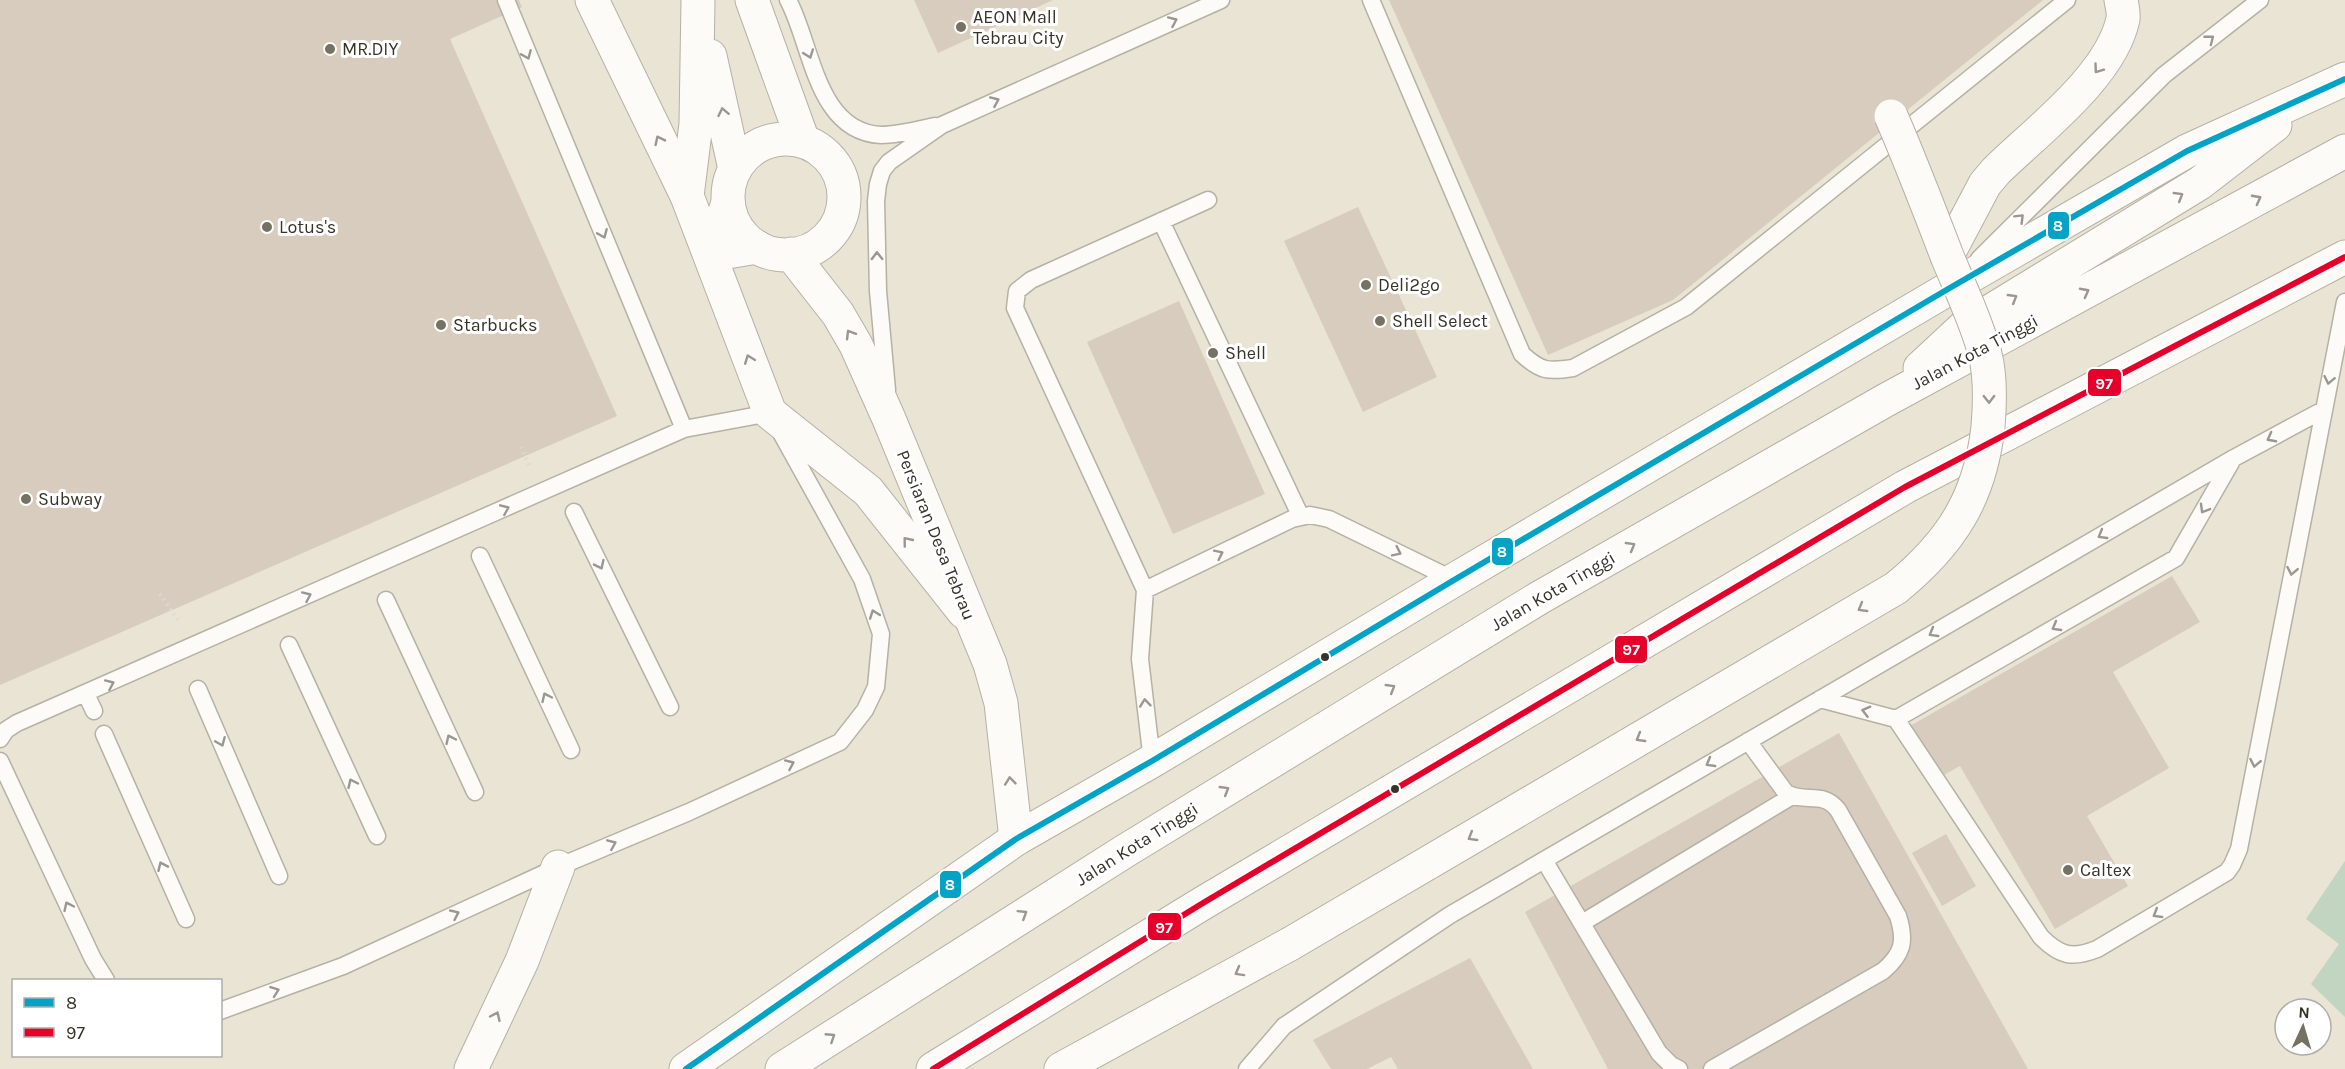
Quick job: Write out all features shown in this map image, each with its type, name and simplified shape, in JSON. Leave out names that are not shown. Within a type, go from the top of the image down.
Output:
[{"type":"main road","points":[[592,0],[687,196],[770,413],[868,491],[970,620]]},
{"type":"main road","points":[[687,196],[696,124],[698,0]]},
{"type":"main road","points":[[698,0],[735,169]]},
{"type":"main road","points":[[752,0],[803,141]]},
{"type":"main road","points":[[1947,256],[1985,184],[2089,82],[2111,52],[2123,17],[2121,0]]},
{"type":"main road","points":[[686,1069],[1016,839],[1152,761],[1948,289],[2187,151],[2331,86]]},
{"type":"main road","points":[[1886,400],[1963,328],[2200,183],[2331,86]]},
{"type":"main road","points":[[1061,1069],[1290,944],[1896,588],[1935,553],[1955,526],[1973,491],[1984,458],[1990,401],[1985,356],[1973,317],[1892,116]]},
{"type":"main road","points":[[710,255],[728,203],[729,186],[735,169],[745,156],[757,147],[771,141],[788,139],[803,141],[817,148],[829,158],[838,171],[843,187],[844,203],[840,218],[832,232],[821,243],[807,251],[791,255],[774,253],[757,247],[735,224],[728,203]]},
{"type":"main road","name":"Jalan Kota Tinggi","points":[[782,1069],[1095,869],[1539,598],[1886,400],[2345,151]]},
{"type":"main road","points":[[710,255],[757,247]]},
{"type":"main road","name":"Persiaran Desa Tebrau","points":[[791,255],[838,314],[856,345],[990,664],[1001,703],[1016,839]]},
{"type":"main road","points":[[933,1069],[1203,903],[1905,487],[2345,257]]},
{"type":"main road","points":[[471,1069],[522,961],[558,867]]},
{"type":"lane","points":[[506,0],[684,429]]},
{"type":"lane","points":[[788,0],[826,99],[844,122],[862,131],[879,135],[898,134],[942,125]]},
{"type":"lane","points":[[889,419],[878,291],[876,201],[882,171],[889,162],[942,125],[1221,0]]},
{"type":"lane","points":[[1371,0],[1522,354],[1536,367],[1553,371],[1573,368],[1686,307],[2067,0]]},
{"type":"lane","points":[[1948,289],[2164,75],[2260,0]]},
{"type":"lane","points":[[1152,761],[1140,659],[1145,590],[1015,308],[1017,291],[1031,280],[1208,200]]},
{"type":"lane","points":[[1161,221],[1301,517]]},
{"type":"lane","points":[[1820,699],[1896,719],[2041,937],[2052,948],[2066,955],[2082,955],[2097,950],[2220,877],[2232,865],[2239,849],[2322,410],[2345,302]]},
{"type":"lane","points":[[1247,1069],[1284,1026],[1450,915],[2234,458],[2322,410]]},
{"type":"lane","points":[[0,739],[6,730],[17,723],[275,618],[562,488],[684,429],[770,413],[862,579],[881,634],[876,687],[865,710],[840,742],[689,812],[558,867],[343,966],[222,1010]]},
{"type":"lane","points":[[1896,719],[2176,558],[2234,458]]},
{"type":"lane","points":[[574,512],[670,707]]},
{"type":"lane","points":[[1145,590],[1301,517],[1320,516],[1454,580]]},
{"type":"lane","points":[[480,556],[571,750]]},
{"type":"lane","points":[[386,600],[475,792]]},
{"type":"lane","points":[[289,645],[377,836]]},
{"type":"lane","points":[[198,689],[279,876]]},
{"type":"lane","points":[[86,694],[94,711]]},
{"type":"lane","points":[[104,734],[186,919]]},
{"type":"lane","points":[[1712,1069],[1883,971],[1895,961],[1902,947],[1903,931],[1898,916],[1838,810],[1826,799],[1792,796],[1781,788],[1748,741]]},
{"type":"lane","points":[[0,762],[93,959],[105,979]]},
{"type":"lane","points":[[1582,923],[1792,796]]},
{"type":"lane","points":[[1544,860],[1659,1053],[1671,1065],[1679,1069]]},
{"type":"green space","points":[[2345,861],[2345,1017],[2333,1005],[2333,997],[2324,997],[2311,984],[2339,944],[2306,919]]},
{"type":"building","name":"Lotus's","points":[[0,0],[519,0],[522,7],[450,39],[617,416],[0,685]]},
{"type":"building","name":"AEON Mall Tebrau City","points":[[914,0],[1053,0],[938,53]]},
{"type":"building","points":[[1389,0],[2043,0],[1673,300],[1548,355]]},
{"type":"building","points":[[1358,207],[1437,377],[1363,412],[1284,241]]},
{"type":"building","points":[[1179,301],[1265,494],[1173,534],[1087,342]]},
{"type":"building","points":[[2172,576],[2200,622],[2113,672],[2169,768],[2087,816],[2128,886],[2055,929],[1960,766],[1933,781],[1903,730]]},
{"type":"building","points":[[1839,733],[2028,1069],[1608,1069],[1525,912]]},
{"type":"building","points":[[1946,834],[1976,886],[1942,906],[1912,853]]},
{"type":"building","points":[[1470,958],[1533,1069],[1398,1069],[1391,1057],[1367,1069],[1331,1069],[1313,1040]]},
{"type":"transit line","name":"8","points":[[686,1069],[1016,839],[1152,761],[1948,289],[2187,151],[2345,79]]},
{"type":"transit line","name":"97","points":[[933,1069],[1203,903],[1905,487],[2345,257]]},
{"type":"place","name":"AEON Mall Tebrau City","points":[[961,27]]},
{"type":"place","name":"MR.DIY","points":[[330,49]]},
{"type":"place","name":"Lotus's","points":[[267,227]]},
{"type":"place","name":"Deli2go","points":[[1366,285]]},
{"type":"place","name":"Shell Select","points":[[1380,321]]},
{"type":"place","name":"Starbucks","points":[[441,325]]},
{"type":"place","name":"Shell","points":[[1213,353]]},
{"type":"place","name":"Subway","points":[[26,499]]},
{"type":"place","name":"Caltex","points":[[2068,870]]}]
